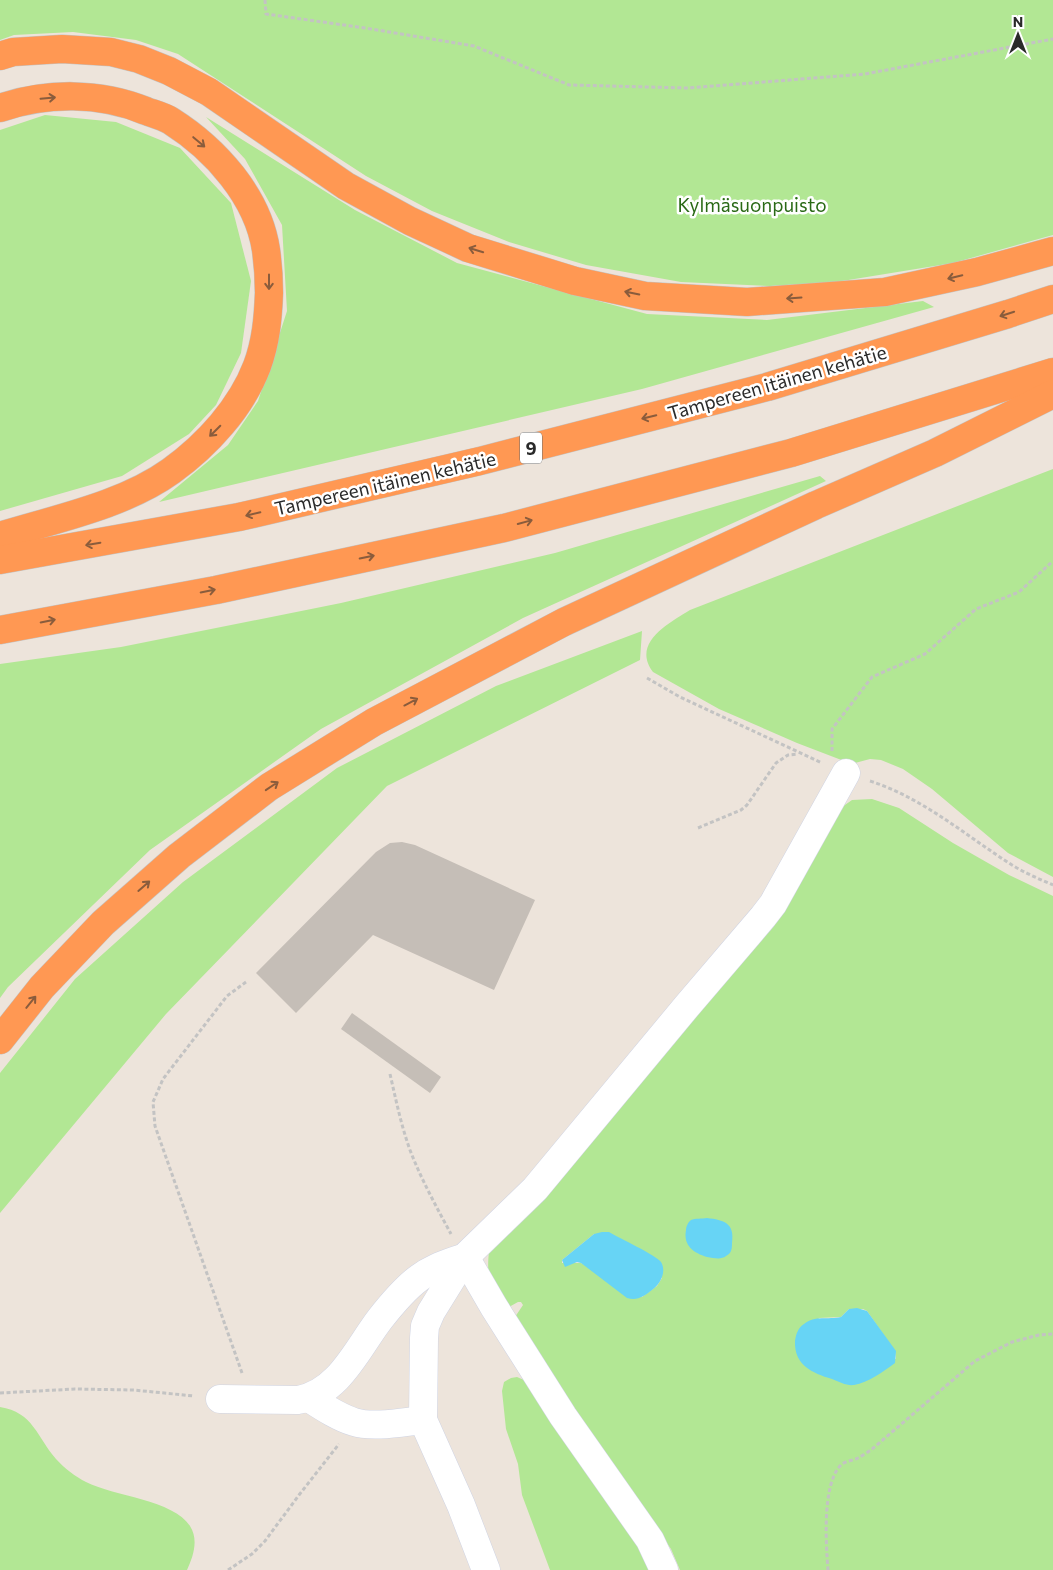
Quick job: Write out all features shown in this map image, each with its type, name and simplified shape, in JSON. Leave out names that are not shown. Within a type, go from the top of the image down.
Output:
[{"type":"highway","points":[[0,56],[13,52],[62,49],[111,52],[139,59],[169,71],[209,92],[346,186],[418,225],[468,248],[575,281],[645,296],[747,302],[885,292],[977,272],[1053,252]]},
{"type":"highway","points":[[0,108],[44,98],[103,98],[128,104],[169,120],[201,142],[221,163],[242,190],[257,219],[266,248],[269,275],[265,340],[256,367],[225,421],[196,450],[173,470],[150,485],[106,503],[0,536]]},
{"type":"highway","name":"Tampereen itäinen kehätie","points":[[0,560],[239,517],[480,461],[767,387],[1053,299]]},
{"type":"highway","points":[[0,630],[216,590],[504,528],[791,454],[1053,372]]},
{"type":"highway","points":[[0,1040],[42,987],[83,943],[179,856],[269,788],[374,722],[564,622],[816,505],[936,453],[1053,394]]},
{"type":"street","points":[[486,1570],[461,1505],[423,1420],[426,1326],[431,1312],[464,1257],[535,1189],[686,1006],[764,917],[839,770]]},
{"type":"street","points":[[220,1399],[298,1400],[309,1398],[328,1386],[350,1364],[380,1320],[406,1289],[435,1268],[464,1257]]},
{"type":"street","points":[[464,1257],[563,1416],[650,1540],[664,1570]]},
{"type":"street","points":[[309,1398],[342,1418],[356,1423],[374,1424],[423,1420]]},
{"type":"path","points":[[265,0],[266,14],[474,46],[569,85],[688,88],[865,74],[1053,39]]},
{"type":"path","points":[[839,770],[832,729],[872,678],[924,654],[976,609],[1018,592],[1053,561]]},
{"type":"path","points":[[647,678],[680,697],[799,754],[881,784],[915,801],[1013,865],[1053,885]]},
{"type":"path","points":[[698,828],[741,810],[747,805],[776,763],[788,755],[799,754]]},
{"type":"path","points":[[0,1393],[75,1388],[134,1390],[220,1399],[239,1387],[242,1376],[240,1364],[154,1126],[153,1102],[163,1079],[226,996],[246,982]]},
{"type":"path","points":[[390,1074],[400,1118],[411,1151],[430,1194],[464,1257]]},
{"type":"path","points":[[828,1570],[826,1545],[828,1499],[835,1474],[841,1464],[858,1458],[871,1450],[975,1361],[1012,1342],[1039,1335],[1053,1334]]},
{"type":"path","points":[[228,1570],[252,1554],[265,1541],[298,1495],[356,1423]]},
{"type":"green space","name":"Kylmäsuonpuisto","points":[[0,0],[1053,0],[1053,235],[953,263],[836,282],[770,286],[681,282],[586,265],[509,242],[432,211],[366,176],[178,54],[136,40],[73,32],[14,35],[0,40]]},
{"type":"green space","points":[[45,115],[116,122],[180,148],[231,203],[251,281],[241,353],[216,405],[189,434],[122,476],[0,511],[0,130]]},
{"type":"green space","points":[[206,117],[355,210],[457,263],[647,314],[767,320],[923,301],[934,307],[642,389],[159,502],[228,445],[258,401],[287,311],[282,225],[245,159]]},
{"type":"green space","points":[[1053,469],[1053,877],[1008,853],[932,789],[903,769],[881,760],[870,759],[855,763],[844,761],[797,743],[719,709],[653,672],[647,662],[647,652],[655,635],[672,621],[690,610]]},
{"type":"green space","points":[[820,476],[826,481],[523,618],[321,729],[150,850],[8,987],[0,998],[0,664],[121,647],[341,603],[555,553]]},
{"type":"green space","points":[[642,631],[640,660],[387,786],[166,1014],[0,1213],[0,1073],[75,979],[183,882],[337,768],[496,686]]},
{"type":"green space","points":[[872,799],[899,808],[953,843],[1009,875],[1053,896],[1053,1570],[680,1570],[671,1549],[584,1426],[515,1317],[523,1305],[521,1302],[518,1302],[505,1309],[496,1295],[489,1276],[489,1252],[835,812],[852,800]],"holes":[[[594,1234],[662,1278],[657,1286],[642,1297],[581,1263],[562,1263],[562,1260]],[[849,1309],[863,1309],[867,1311],[895,1351],[896,1359],[818,1318],[841,1317]]]},
{"type":"green space","points":[[517,1377],[524,1380],[654,1570],[550,1570],[522,1495],[518,1464],[506,1429],[502,1391],[504,1382]]},
{"type":"green space","points":[[0,1407],[20,1414],[27,1420],[56,1459],[78,1478],[98,1487],[157,1504],[182,1517],[193,1531],[195,1543],[187,1570],[0,1570]]},
{"type":"water","points":[[707,1218],[719,1220],[727,1224],[732,1231],[731,1250],[724,1257],[707,1257],[694,1251],[688,1245],[686,1227],[689,1222],[693,1219]]},
{"type":"water","points":[[609,1232],[645,1251],[661,1262],[663,1274],[655,1287],[641,1297],[627,1298],[581,1263],[577,1262],[565,1267],[562,1260],[594,1234]]},
{"type":"water","points":[[857,1308],[867,1311],[896,1351],[895,1363],[870,1379],[851,1385],[843,1384],[811,1371],[801,1362],[795,1349],[795,1338],[800,1327],[808,1321],[841,1317],[849,1309]]},
{"type":"building","points":[[402,842],[415,845],[535,900],[494,990],[373,935],[296,1013],[256,973],[376,852],[390,843]]},
{"type":"building","points":[[352,1013],[441,1077],[430,1093],[341,1029]]}]
